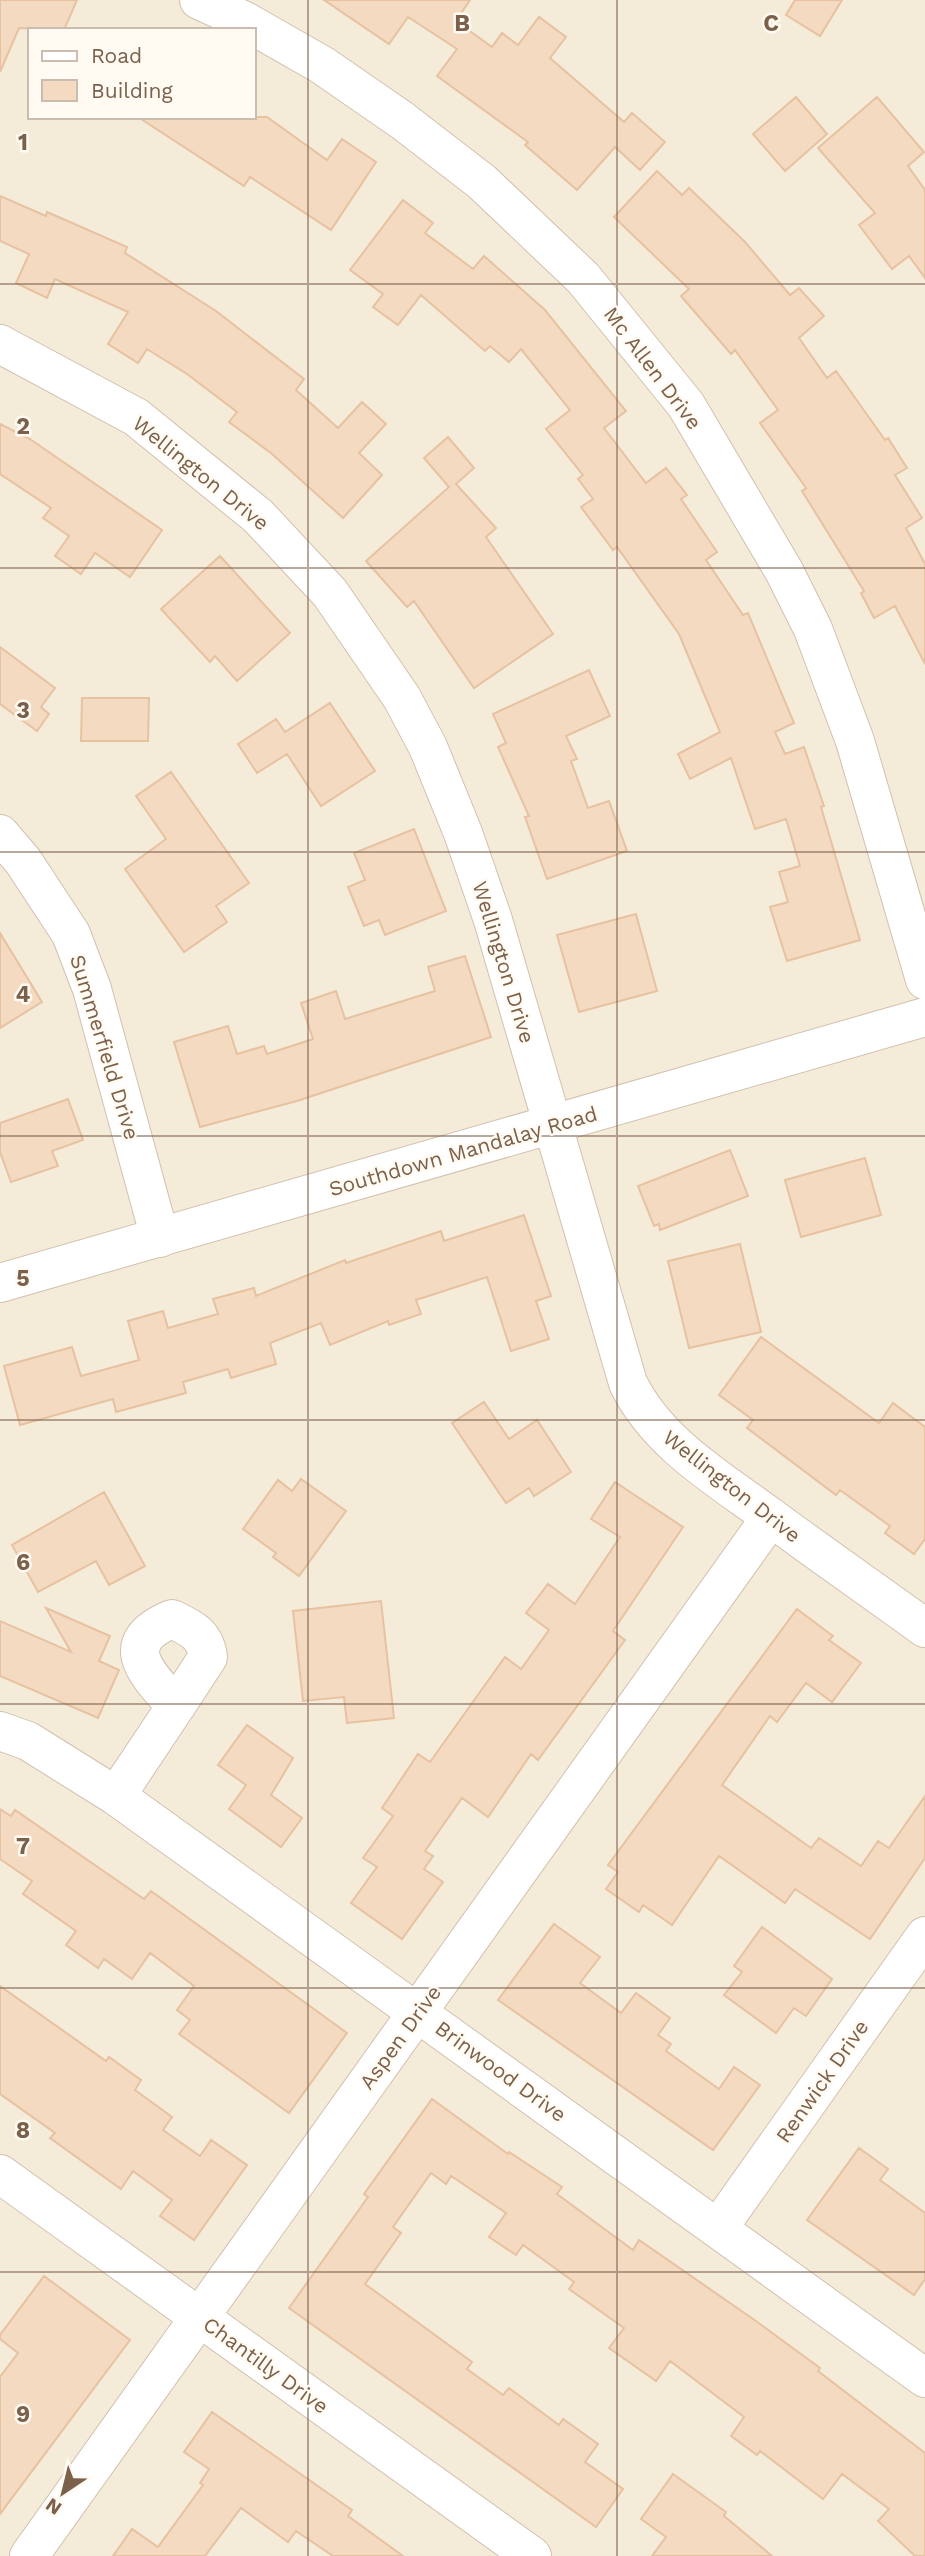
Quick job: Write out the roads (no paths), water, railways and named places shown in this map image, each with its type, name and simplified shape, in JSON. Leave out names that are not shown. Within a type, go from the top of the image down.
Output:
[{"type":"street","name":"Mc Allen Drive","points":[[199,0],[244,21],[322,65],[403,121],[482,182],[583,278],[685,405],[784,571],[813,629],[855,741],[925,979]]},
{"type":"street","name":"Wellington Drive","points":[[0,344],[136,417],[258,516],[330,593],[402,698],[428,747],[463,833],[493,920],[628,1383],[638,1403],[658,1428],[706,1471],[925,1628]]},
{"type":"street","name":"Summerfield Drive","points":[[0,834],[23,861],[71,934],[92,989],[160,1238]]},
{"type":"street","name":"Southdown Mandalay Road","points":[[0,1283],[925,1017]]},
{"type":"street","name":"Aspen Drive","points":[[29,2556],[771,1517]]},
{"type":"street","points":[[116,1796],[176,1706]]},
{"type":"street","name":"Brinwood Drive","points":[[0,1731],[28,1741],[116,1796],[719,2227],[925,2378]]},
{"type":"street","name":"Renwick Drive","points":[[719,2227],[925,1936]]},
{"type":"street","name":"Chantilly Drive","points":[[0,2174],[200,2318],[493,2545],[531,2556]]}]
